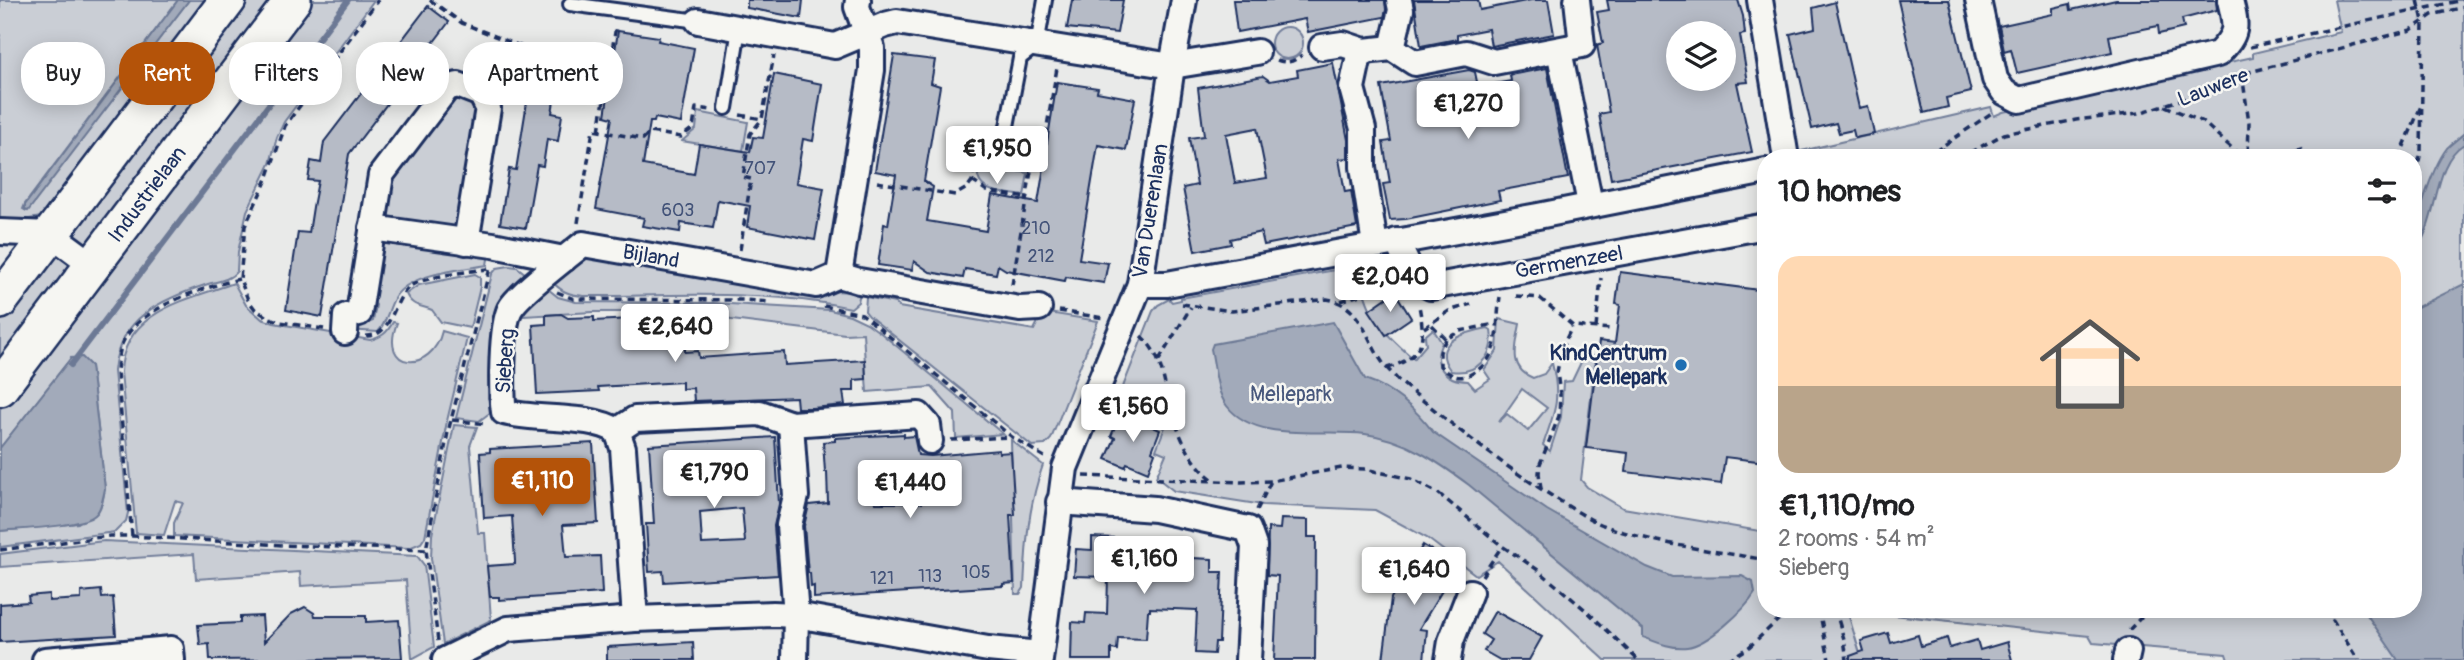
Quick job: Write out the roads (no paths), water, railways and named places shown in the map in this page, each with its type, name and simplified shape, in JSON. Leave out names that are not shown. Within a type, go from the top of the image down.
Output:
[{"type":"main road","points":[[0,301],[228,0]]},
{"type":"main road","name":"Industrielaan","points":[[0,388],[293,0]]},
{"type":"street","points":[[839,275],[872,70],[872,48],[857,7],[858,0]]},
{"type":"street","name":"Van Duerenlaan","points":[[1040,657],[1065,468],[1140,284],[1184,0]]},
{"type":"street","points":[[1392,48],[1401,10],[1399,0]]},
{"type":"street","points":[[1322,47],[1343,44],[1364,51],[1392,48],[1415,63],[1466,53],[1494,62],[1582,45],[1577,0]]},
{"type":"street","points":[[1760,0],[1785,149]]},
{"type":"street","name":"Lauwere","points":[[1978,0],[1995,79],[2004,92],[2019,100],[2218,54],[2233,38],[2234,19],[2230,0]]},
{"type":"street","points":[[698,21],[835,46],[897,22],[1172,66],[1257,52]]},
{"type":"street","points":[[1559,50],[1590,204]]},
{"type":"street","points":[[1364,51],[1358,60],[1352,88],[1363,129],[1363,167],[1386,243]]},
{"type":"street","points":[[345,332],[346,317],[359,313],[381,175],[447,88],[458,85],[481,94],[488,108],[466,242]]},
{"type":"street","points":[[1140,284],[1167,284],[1757,173]]},
{"type":"street","name":"Germenzeel","points":[[1386,243],[1420,283],[1431,287],[1757,228]]},
{"type":"street","name":"Bijland","points":[[372,229],[466,242],[493,259],[574,251],[737,271],[816,285],[839,275],[859,281],[1008,307],[1039,308]]},
{"type":"street","points":[[0,232],[51,234],[93,265]]},
{"type":"street","name":"Sieberg","points":[[574,251],[520,296],[509,310],[501,390],[504,412],[522,417],[605,423],[617,431]]},
{"type":"street","points":[[635,619],[623,448],[617,431],[635,419],[760,413],[790,425],[919,415],[928,425],[930,441]]},
{"type":"street","points":[[790,425],[796,496],[789,525],[796,615],[795,660]]},
{"type":"street","points":[[1059,502],[1155,509],[1248,529],[1254,546],[1248,660]]},
{"type":"street","points":[[1448,660],[1451,641],[1476,584]]},
{"type":"street","points":[[442,653],[492,648],[509,629],[635,619],[796,615],[988,654],[1040,657]]},
{"type":"street","points":[[45,660],[171,649],[172,660]]},
{"type":"lane","points":[[1000,162],[1020,58],[1049,47],[1045,0]]},
{"type":"lane","points":[[570,4],[698,21]]},
{"type":"lane","points":[[726,111],[739,29]]},
{"type":"water","points":[[178,0],[189,0],[157,42],[147,42]]},
{"type":"water","points":[[119,79],[119,92],[28,211],[25,210],[25,205],[100,105],[105,105],[105,98]]},
{"type":"water","points":[[2464,133],[2464,144],[2453,153],[2440,180],[2422,241],[2422,207],[2429,184],[2447,148]]},
{"type":"water","points":[[2464,284],[2464,660],[2398,660],[2369,618],[2422,618],[2422,305]]},
{"type":"water","points":[[1333,322],[1365,379],[1394,394],[1411,407],[1433,432],[1547,510],[1647,567],[1672,577],[1742,576],[1753,582],[1755,593],[1734,617],[1705,640],[1687,647],[1659,643],[1643,637],[1643,629],[1469,485],[1420,453],[1394,441],[1365,434],[1292,432],[1255,426],[1240,418],[1227,406],[1216,379],[1211,349],[1213,344]]},
{"type":"water","points":[[82,357],[91,366],[105,489],[99,510],[88,519],[77,522],[0,531],[0,448],[71,358]]},
{"type":"waterway","points":[[71,365],[348,0]]},
{"type":"place","name":"KindCentrum Mellepark","points":[[1681,365]]},
{"type":"park label","name":"Mellepark","points":[[1291,394]]}]
